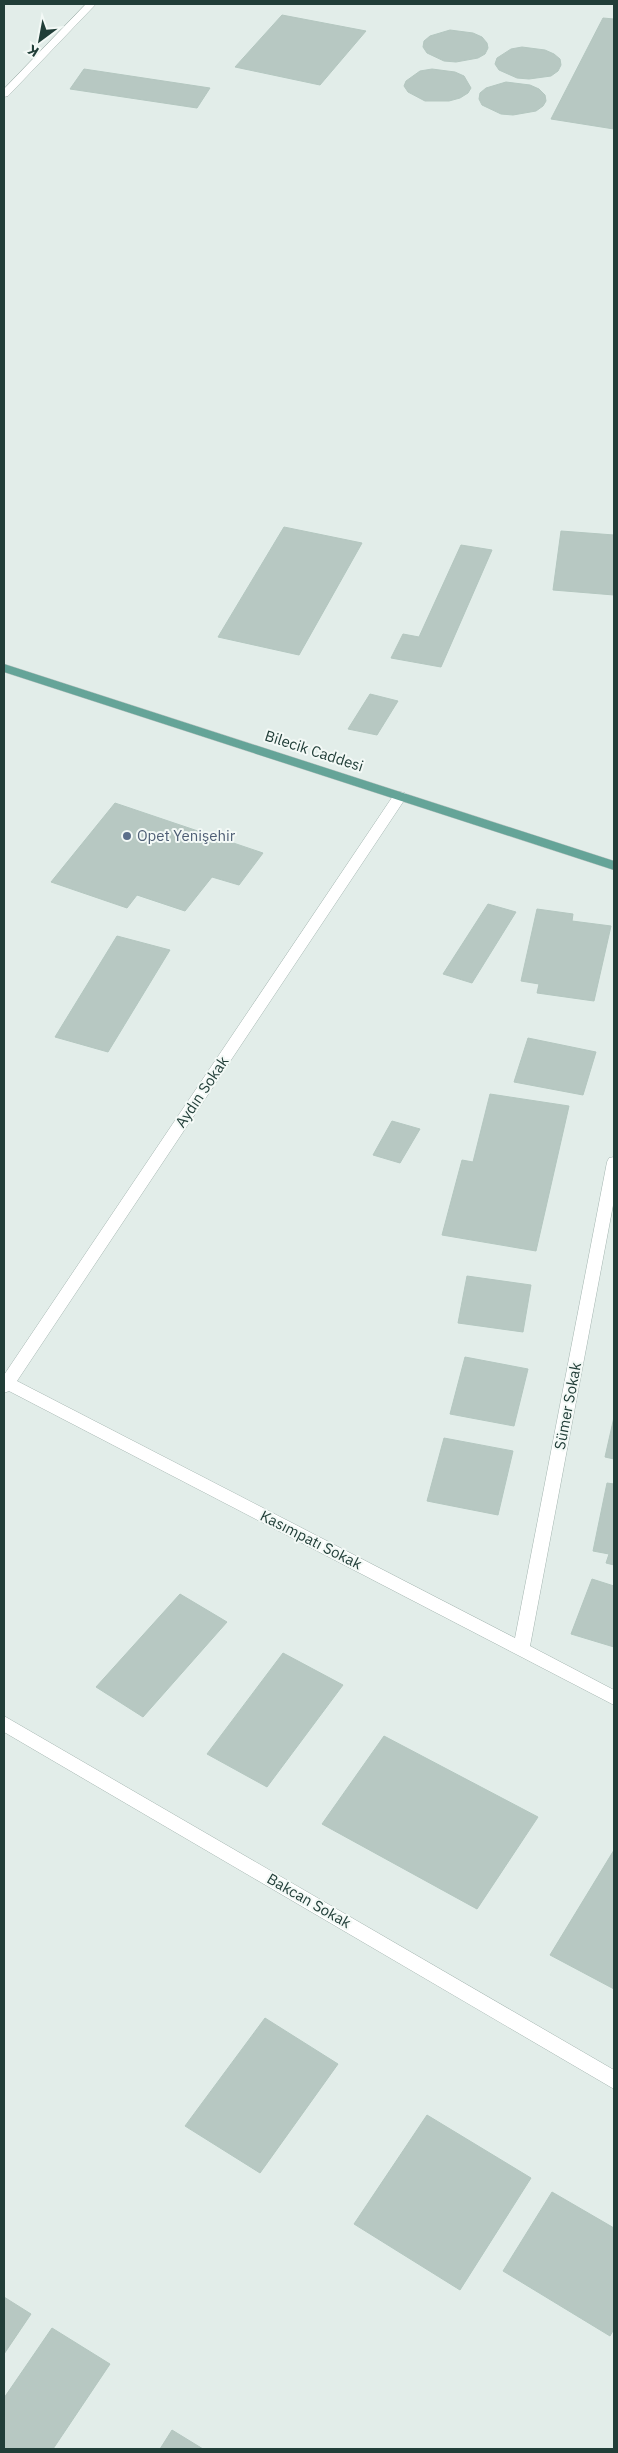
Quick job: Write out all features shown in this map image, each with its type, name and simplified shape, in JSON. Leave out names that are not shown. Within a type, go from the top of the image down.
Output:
[{"type":"main road","name":"Bilecik Caddesi","points":[[4,668],[614,866]]},
{"type":"street","points":[[4,94],[91,4]]},
{"type":"street","name":"Aydın Sokak","points":[[5,1385],[400,796]]},
{"type":"street","name":"Sümer Sokak","points":[[521,1650],[614,1162]]},
{"type":"street","name":"Kasımpatı Sokak","points":[[5,1385],[614,1698]]},
{"type":"street","name":"Bakcan Sokak","points":[[4,1723],[614,2080]]},
{"type":"building","points":[[282,15],[366,31],[320,85],[235,67]]},
{"type":"building","points":[[603,18],[614,19],[614,129],[551,119]]},
{"type":"building","points":[[450,30],[473,33],[482,37],[487,43],[488,48],[485,54],[478,58],[456,62],[444,61],[427,53],[423,47],[424,41],[430,36]]},
{"type":"building","points":[[522,47],[545,50],[554,54],[560,59],[561,65],[558,71],[551,76],[529,79],[517,78],[499,70],[495,64],[497,58],[511,49]]},
{"type":"building","points":[[84,69],[210,88],[197,108],[70,89]]},
{"type":"building","points":[[432,69],[455,72],[464,76],[471,88],[468,93],[460,98],[449,101],[425,101],[408,92],[404,86],[406,81],[420,71]]},
{"type":"building","points":[[506,82],[530,85],[539,89],[545,95],[546,101],[536,111],[513,115],[501,114],[482,105],[479,99],[480,93],[486,88]]},
{"type":"building","points":[[284,527],[362,543],[299,655],[218,637]]},
{"type":"building","points":[[561,531],[614,535],[614,595],[553,590]]},
{"type":"building","points":[[461,545],[492,550],[441,667],[391,658],[403,634],[419,637]]},
{"type":"building","points":[[370,694],[398,701],[377,735],[348,729]]},
{"type":"building","points":[[115,803],[263,853],[239,885],[212,877],[185,911],[137,895],[127,908],[51,882]]},
{"type":"building","points":[[488,904],[516,912],[472,983],[443,974]]},
{"type":"building","points":[[537,909],[573,914],[572,921],[611,926],[594,1001],[537,993],[539,984],[521,981]]},
{"type":"building","points":[[117,936],[170,950],[108,1052],[55,1037]]},
{"type":"building","points":[[528,1038],[596,1052],[583,1095],[514,1082]]},
{"type":"building","points":[[490,1094],[569,1106],[536,1251],[442,1235],[462,1160],[473,1162]]},
{"type":"building","points":[[392,1121],[420,1129],[400,1163],[373,1155]]},
{"type":"building","points":[[467,1276],[531,1285],[523,1332],[458,1323]]},
{"type":"building","points":[[465,1357],[528,1369],[514,1426],[450,1414]]},
{"type":"building","points":[[614,1417],[614,1459],[605,1457]]},
{"type":"building","points":[[444,1438],[513,1451],[498,1515],[427,1501]]},
{"type":"building","points":[[607,1483],[614,1484],[614,1565],[606,1563],[609,1554],[593,1551]]},
{"type":"building","points":[[592,1579],[614,1586],[614,1647],[571,1634]]},
{"type":"building","points":[[180,1594],[227,1622],[143,1717],[96,1687]]},
{"type":"building","points":[[283,1653],[343,1685],[267,1787],[207,1754]]},
{"type":"building","points":[[384,1736],[538,1817],[477,1909],[322,1824]]},
{"type":"building","points":[[614,1850],[614,1989],[550,1955]]},
{"type":"building","points":[[265,2018],[338,2064],[260,2173],[185,2126]]},
{"type":"building","points":[[427,2115],[531,2178],[460,2290],[354,2224]]},
{"type":"building","points":[[552,2192],[614,2228],[614,2329],[610,2336],[503,2271]]},
{"type":"building","points":[[4,2297],[31,2314],[4,2354]]},
{"type":"building","points":[[52,2328],[110,2364],[53,2449],[4,2449],[4,2398]]},
{"type":"building","points":[[172,2430],[203,2449],[160,2449]]},
{"type":"place","name":"Opet Yenişehir","points":[[127,836]]}]
